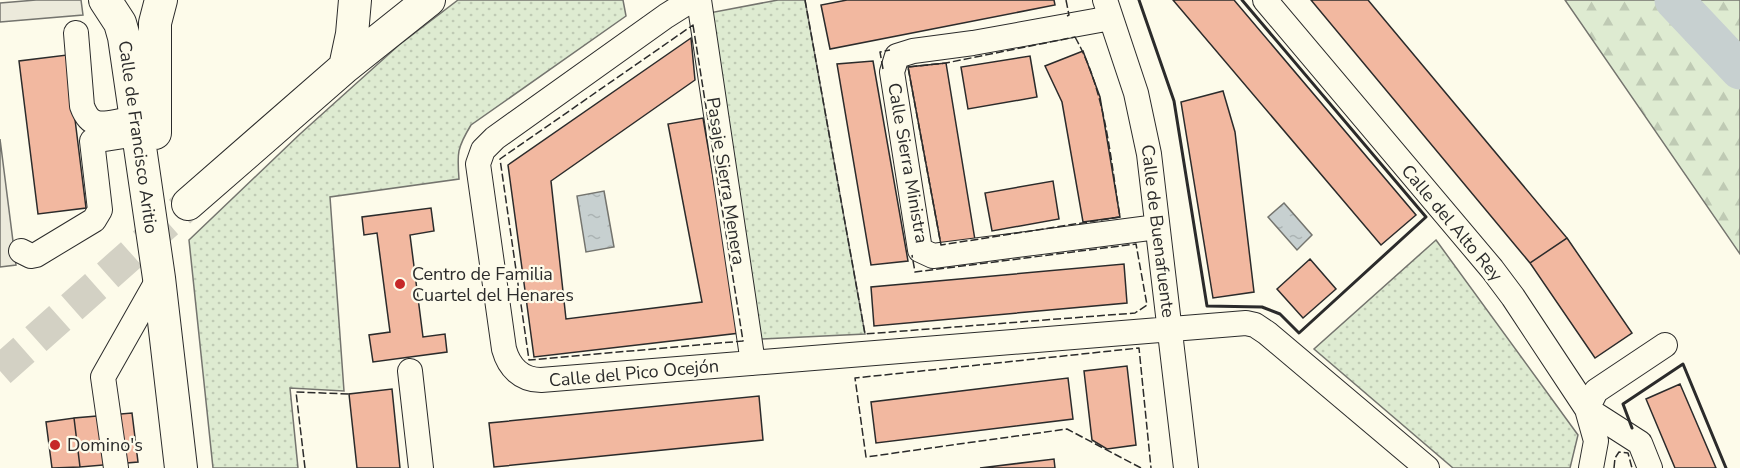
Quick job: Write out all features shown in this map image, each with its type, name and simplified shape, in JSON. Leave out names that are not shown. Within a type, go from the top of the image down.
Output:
[{"type":"main road","name":"Calle de Francisco Aritio","points":[[105,0],[120,23],[124,37],[159,278],[181,468]]},
{"type":"main road","name":"Calle de Francisco Aritio","points":[[159,278],[154,23],[161,0]]},
{"type":"main road","points":[[345,67],[352,34],[355,0]]},
{"type":"main road","points":[[345,67],[377,29],[410,0]]},
{"type":"main road","points":[[188,204],[345,67],[429,0]]},
{"type":"street","name":"Calle del Pico Ocejón","points":[[698,0],[679,7],[495,138],[483,150],[478,164],[504,349],[510,365],[523,377],[535,380],[1170,329]]},
{"type":"street","name":"Pasaje Sierra Menera","points":[[698,0],[753,363]]},
{"type":"street","name":"Calle del Alto Rey","points":[[1265,0],[1492,269],[1513,297],[1587,409],[1596,441],[1591,468]]},
{"type":"street","name":"Calle de Buenafuente","points":[[1108,9],[1136,93],[1149,153],[1186,468]]},
{"type":"street","name":"Calle Sierra Ministra","points":[[1108,9],[973,43],[913,51],[897,56],[892,72],[920,250],[933,256],[1157,227]]},
{"type":"street","points":[[76,33],[82,106],[85,115],[91,122],[97,124],[136,126]]},
{"type":"street","points":[[21,250],[31,256],[36,255],[94,220],[100,210],[92,141],[136,126]]},
{"type":"street","points":[[116,468],[103,377],[159,278]]},
{"type":"street","points":[[1170,329],[1246,323],[1261,328],[1427,468]]},
{"type":"street","points":[[1650,468],[1640,443],[1587,409],[1596,391],[1665,345]]},
{"type":"street","points":[[410,371],[421,468]]},
{"type":"green space","points":[[458,0],[623,0],[626,16],[471,125],[459,151],[459,179],[330,197],[344,391],[290,388],[298,468],[213,468],[189,240],[300,134],[399,45]]},
{"type":"green space","points":[[778,0],[805,0],[865,334],[760,339],[709,13]]},
{"type":"green space","points":[[1565,0],[1740,0],[1740,254]]},
{"type":"green space","points":[[1436,240],[1578,435],[1570,468],[1453,468],[1314,349]]},
{"type":"shaded area","points":[[81,0],[83,15],[0,22],[0,3]]},
{"type":"shaded area","points":[[0,139],[16,265],[0,267]]},
{"type":"water","points":[[604,191],[614,247],[586,252],[577,196]]},
{"type":"water","points":[[1284,203],[1312,235],[1297,250],[1268,217]]},
{"type":"building","points":[[847,0],[1054,0],[1055,5],[830,49],[821,5]]},
{"type":"building","points":[[1173,0],[1234,0],[1416,215],[1381,245]]},
{"type":"building","points":[[1311,0],[1368,0],[1567,238],[1530,263]]},
{"type":"building","points":[[691,38],[695,80],[551,181],[566,319],[702,302],[668,124],[703,118],[740,333],[534,357],[508,165]]},
{"type":"building","points":[[1083,51],[1100,97],[1120,217],[1083,222],[1062,102],[1045,66]]},
{"type":"building","points":[[67,55],[86,208],[38,214],[19,61]]},
{"type":"building","points":[[1030,56],[1037,97],[968,109],[961,67]]},
{"type":"building","points":[[873,61],[908,261],[871,265],[837,64]]},
{"type":"building","points":[[946,63],[975,240],[941,245],[908,67]]},
{"type":"building","points":[[1223,91],[1235,132],[1254,292],[1213,298],[1181,102]]},
{"type":"building","points":[[1053,181],[1059,219],[992,231],[985,193]]},
{"type":"building","name":"Centro de Familia Cuartel del Henares","points":[[431,208],[434,231],[410,235],[423,337],[445,334],[447,352],[373,362],[369,335],[390,332],[377,233],[364,235],[362,217]]},
{"type":"building","points":[[1567,238],[1632,333],[1595,358],[1530,263]]},
{"type":"building","points":[[1310,259],[1336,289],[1303,318],[1277,289]]},
{"type":"building","points":[[1124,264],[1127,303],[874,326],[871,287]]},
{"type":"building","points":[[1127,366],[1136,445],[1107,449],[1092,440],[1084,371]]},
{"type":"building","points":[[1068,378],[1073,419],[876,443],[871,402]]},
{"type":"building","points":[[1680,384],[1716,468],[1675,468],[1646,399]]},
{"type":"building","points":[[392,389],[400,468],[357,468],[349,394]]},
{"type":"building","points":[[759,396],[763,440],[494,467],[489,423]]},
{"type":"building","points":[[132,413],[138,462],[80,467],[74,418]]},
{"type":"building","points":[[74,418],[80,467],[52,468],[46,422]]},
{"type":"building","points":[[1054,459],[1055,468],[980,468]]},
{"type":"waterway","points":[[1674,0],[1740,70]]},
{"type":"tunnel","points":[[0,371],[188,204]]},
{"type":"fence","points":[[805,0],[865,334],[1135,313],[1147,305],[1136,244],[915,272],[912,255]]},
{"type":"fence","points":[[1066,0],[1069,15],[1067,16]]},
{"type":"fence","points":[[693,25],[743,341],[529,360],[500,159],[693,25]]},
{"type":"fence","points":[[1075,37],[1094,80],[1100,102],[1110,148],[1120,217],[941,245],[908,67],[946,63],[1075,37]]},
{"type":"fence","points":[[883,69],[880,52],[890,50]]},
{"type":"fence","points":[[1141,468],[1067,429],[866,457],[855,378],[1139,348],[1151,468]]},
{"type":"fence","points":[[305,468],[296,392],[349,394]]},
{"type":"fence","points":[[1614,468],[1615,458],[1619,452],[1628,453],[1632,468]]},
{"type":"wall","points":[[1139,0],[1174,101],[1207,306],[1262,307],[1280,314],[1299,333],[1426,217],[1242,0]]},
{"type":"wall","points":[[1632,428],[1623,404],[1683,364],[1726,468]]},
{"type":"place","name":"Centro de Familia Cuartel del Henares","points":[[400,284]]},
{"type":"place","name":"Domino's","points":[[55,445]]}]
